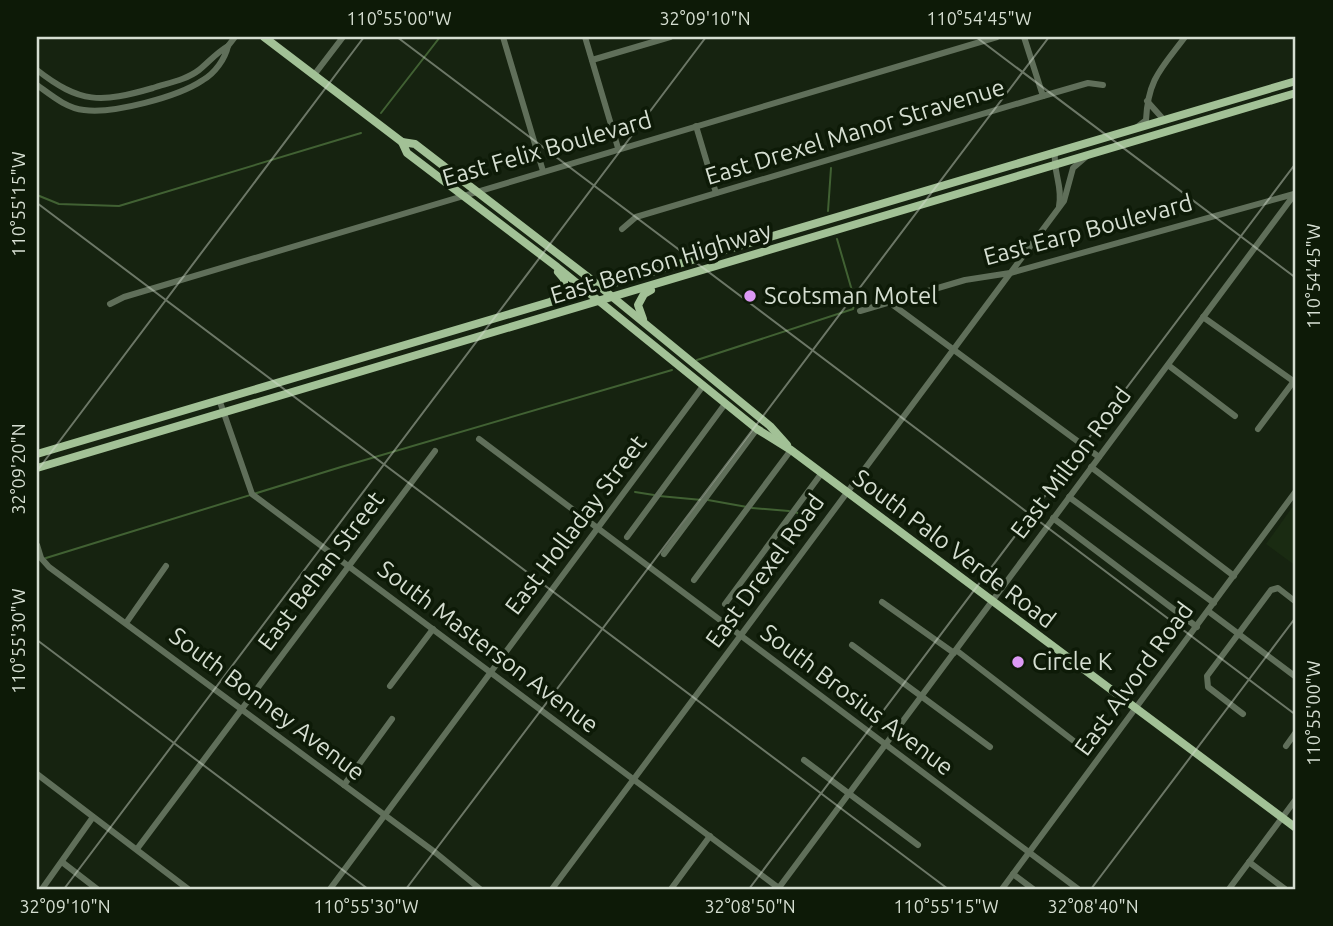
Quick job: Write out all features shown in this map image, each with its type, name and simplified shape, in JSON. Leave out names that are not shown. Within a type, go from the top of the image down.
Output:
[{"type":"main road","name":"South Palo Verde Road","points":[[264,37],[402,142],[408,153],[550,261],[757,429],[791,450],[1296,828]]},
{"type":"main road","name":"East Benson Highway","points":[[37,454],[381,355],[1296,81]]},
{"type":"main road","points":[[1275,100],[1283,94],[1284,88],[1276,87]]},
{"type":"main road","name":"East Benson Highway","points":[[37,468],[1296,93]]},
{"type":"main road","name":"South Palo Verde Road","points":[[402,142],[415,144],[602,288],[770,426],[791,450]]},
{"type":"main road","points":[[544,306],[564,288],[564,279],[550,261]]},
{"type":"main road","points":[[646,324],[640,314],[640,299],[667,282]]},
{"type":"main road","points":[[381,355],[386,366]]},
{"type":"street","points":[[37,70],[71,94],[91,99],[113,99],[166,84],[198,70],[235,37]]},
{"type":"street","points":[[314,75],[344,37]]},
{"type":"street","points":[[503,37],[543,171]]},
{"type":"street","points":[[585,37],[618,148]]},
{"type":"street","points":[[592,60],[670,37]]},
{"type":"street","name":"East Felix Boulevard","points":[[110,304],[124,297],[476,190],[976,40],[996,37]]},
{"type":"street","points":[[1024,37],[1043,96]]},
{"type":"street","points":[[1135,129],[1146,120],[1147,101],[1153,79],[1185,37]]},
{"type":"street","points":[[48,79],[39,86],[60,102],[80,110],[100,112],[172,93],[204,80],[225,57],[228,46]]},
{"type":"street","points":[[166,84],[172,93]]},
{"type":"street","name":"East Drexel Manor Stravenue","points":[[622,229],[636,217],[716,193],[1082,84],[1103,85]]},
{"type":"street","points":[[1147,101],[1164,120]]},
{"type":"street","points":[[696,126],[716,193]]},
{"type":"street","points":[[1055,153],[1054,165],[1061,191],[1059,208]]},
{"type":"street","name":"East Drexel Road","points":[[552,889],[1059,208],[1068,193],[1073,168],[1088,155]]},
{"type":"street","name":"East Earp Boulevard","points":[[860,312],[965,280],[1010,273],[1295,194]]},
{"type":"street","name":"East Milton Road","points":[[779,889],[1295,194]]},
{"type":"street","points":[[889,302],[1099,457]]},
{"type":"street","points":[[1203,317],[1295,382],[1258,429]]},
{"type":"street","points":[[1168,365],[1235,416]]},
{"type":"street","name":"East Holladay Street","points":[[330,889],[703,386]]},
{"type":"street","name":"South Masterson Avenue","points":[[220,402],[252,494],[779,889]]},
{"type":"street","points":[[627,537],[726,404]]},
{"type":"street","points":[[664,554],[757,429]]},
{"type":"street","name":"South Brosius Avenue","points":[[479,439],[596,530],[1078,889]]},
{"type":"street","points":[[694,580],[791,450]]},
{"type":"street","name":"East Behan Street","points":[[137,849],[435,452]]},
{"type":"street","points":[[1091,467],[1234,576]]},
{"type":"street","points":[[725,604],[821,474]]},
{"type":"street","name":"East Alvord Road","points":[[1002,889],[1296,491]]},
{"type":"street","points":[[1069,496],[1214,603]]},
{"type":"street","points":[[1053,518],[1197,626]]},
{"type":"street","name":"South Bonney Avenue","points":[[37,545],[41,558],[49,566],[480,889]]},
{"type":"street","points":[[126,623],[166,566]]},
{"type":"street","points":[[1244,714],[1203,684],[1274,586],[1296,602]]},
{"type":"street","points":[[882,602],[955,651],[1088,752]]},
{"type":"street","points":[[1208,611],[1296,677]]},
{"type":"street","points":[[390,686],[433,629]]},
{"type":"street","points":[[852,645],[990,747]]},
{"type":"street","points":[[344,785],[392,719]]},
{"type":"street","points":[[1286,746],[1296,732]]},
{"type":"street","points":[[804,760],[918,845]]},
{"type":"street","points":[[37,774],[188,889]]},
{"type":"street","points":[[1229,889],[1296,799]]},
{"type":"street","points":[[41,889],[93,817]]},
{"type":"street","points":[[671,889],[709,836]]},
{"type":"street","points":[[62,862],[97,889]]},
{"type":"street","points":[[1249,862],[1285,889]]},
{"type":"street","points":[[1013,874],[1033,889]]},
{"type":"shaded area","points":[[1296,502],[1296,566],[1266,544]]},
{"type":"waterway","points":[[381,113],[440,37]]},
{"type":"waterway","points":[[37,195],[59,204],[119,206],[361,133]]},
{"type":"waterway","points":[[828,211],[831,168]]},
{"type":"waterway","points":[[697,360],[853,309],[855,301],[837,239]]},
{"type":"waterway","points":[[46,558],[341,467],[672,370]]},
{"type":"waterway","points":[[635,492],[654,495]]},
{"type":"waterway","points":[[659,496],[702,500]]},
{"type":"waterway","points":[[708,500],[747,507]]},
{"type":"waterway","points":[[752,508],[789,511]]},
{"type":"waterway","points":[[794,512],[817,518]]},
{"type":"place","name":"Scotsman Motel","points":[[750,296]]},
{"type":"place","name":"Circle K","points":[[1018,662]]}]
